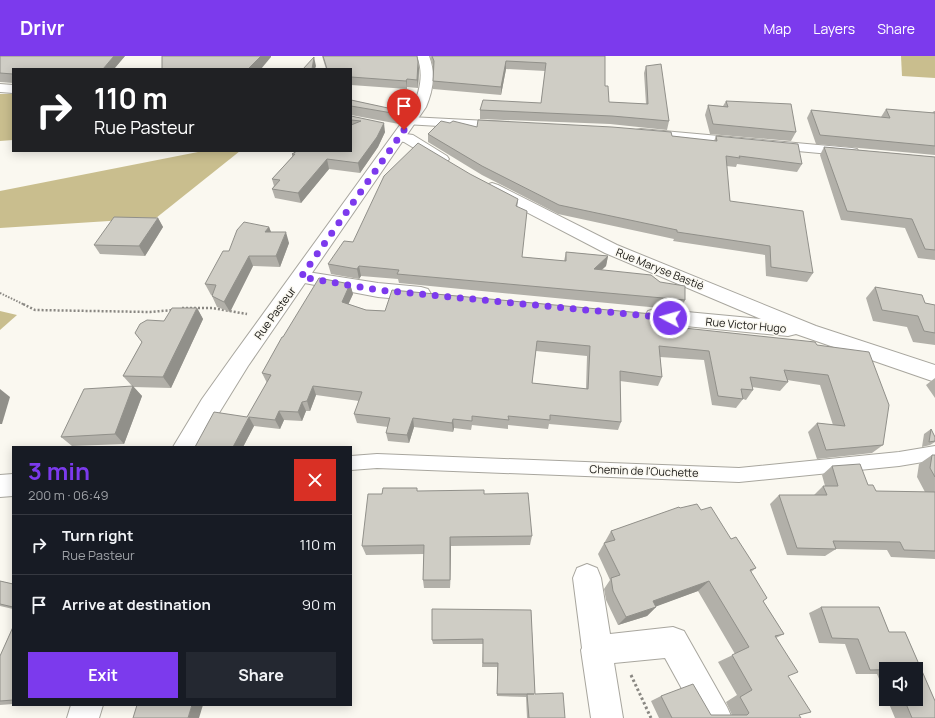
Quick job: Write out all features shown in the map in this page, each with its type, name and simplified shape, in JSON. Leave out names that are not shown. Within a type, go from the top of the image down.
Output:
[{"type":"street","name":"Rue Pasteur","points":[[186,446],[210,406],[301,277],[401,129],[419,107],[427,87],[427,69],[422,56]]},
{"type":"street","points":[[0,88],[12,89]]},
{"type":"street","points":[[401,129],[524,126]]},
{"type":"street","points":[[401,129],[408,138],[456,167]]},
{"type":"street","points":[[624,132],[862,153]]},
{"type":"street","name":"Rue Maryse Bastié","points":[[476,179],[611,249],[809,331],[935,374]]},
{"type":"street","points":[[301,277],[378,290],[440,296]]},
{"type":"street","name":"Rue Victor Hugo","points":[[636,314],[809,331]]},
{"type":"street","points":[[0,486],[12,485]]},
{"type":"street","points":[[587,578],[596,650],[607,718]]},
{"type":"street","points":[[596,650],[673,642],[716,718]]},
{"type":"street","points":[[82,718],[87,706]]},
{"type":"lane","name":"Chemin de l'Ouchette","points":[[352,463],[377,461],[739,475],[899,459],[935,453]]},
{"type":"path","points":[[0,293],[35,310],[150,312],[174,310]]},
{"type":"path","points":[[181,308],[212,308],[234,311],[269,321]]},
{"type":"shaded area","points":[[901,56],[935,56],[935,78],[902,76]]},
{"type":"shaded area","points":[[0,94],[12,94],[12,140],[0,141]]},
{"type":"shaded area","points":[[198,152],[239,152],[156,218],[0,228],[0,191]]},
{"type":"shaded area","points":[[0,311],[17,315],[0,330]]},
{"type":"building","points":[[0,56],[114,56],[104,68],[12,68],[12,74],[0,73]]},
{"type":"building","points":[[162,56],[261,56],[249,68],[162,68]]},
{"type":"building","points":[[323,56],[417,56],[418,62],[417,80],[407,79],[406,81],[352,77],[352,68],[327,68]]},
{"type":"building","points":[[432,56],[605,56],[605,86],[608,86],[609,102],[648,104],[646,66],[661,64],[669,121],[612,116],[480,110],[483,100],[541,103],[546,63],[506,61],[501,87],[433,81],[434,61]]},
{"type":"building","points":[[314,57],[312,68],[304,68]]},
{"type":"building","points":[[352,100],[388,108],[393,105],[391,109],[401,111],[398,114],[352,106]]},
{"type":"building","points":[[726,101],[791,104],[796,132],[713,124],[708,105],[728,107]]},
{"type":"building","points":[[886,109],[935,113],[935,146],[820,135],[811,110],[890,118]]},
{"type":"building","points":[[352,116],[384,123],[377,137],[358,163],[327,159],[298,193],[272,189],[280,180],[272,179],[295,154],[292,154],[295,152],[352,152],[352,125],[361,121],[352,120]]},
{"type":"building","points":[[478,120],[612,127],[671,132],[672,136],[717,141],[716,136],[798,144],[802,164],[739,156],[740,158],[726,156],[730,201],[803,211],[813,273],[771,267],[770,246],[677,232],[677,230],[559,205],[482,166],[428,134],[441,121],[450,123],[453,121],[477,127]]},
{"type":"building","points":[[418,143],[470,174],[518,199],[516,206],[527,211],[522,257],[566,261],[566,252],[608,256],[594,269],[651,275],[660,282],[685,286],[685,300],[397,274],[399,270],[359,266],[357,269],[328,264],[344,241],[353,242],[384,176]]},
{"type":"building","points":[[824,147],[935,157],[935,250],[925,249],[912,219],[847,211]]},
{"type":"building","points":[[114,217],[158,218],[139,246],[94,245]]},
{"type":"building","points":[[244,222],[269,227],[265,232],[286,232],[276,256],[249,256],[224,302],[212,296],[216,285],[205,284],[223,251],[229,251],[237,230]]},
{"type":"building","points":[[319,278],[350,284],[342,302],[366,310],[385,311],[392,290],[685,317],[684,328],[815,342],[817,345],[869,352],[889,405],[883,445],[826,450],[817,423],[845,426],[828,375],[784,370],[788,382],[750,377],[753,390],[741,389],[743,399],[718,396],[709,351],[659,346],[662,377],[620,371],[621,422],[550,415],[550,420],[508,416],[509,420],[472,416],[472,421],[453,419],[452,423],[413,418],[407,435],[386,433],[390,418],[354,414],[362,392],[313,386],[307,401],[302,402],[298,412],[279,411],[275,420],[249,417],[234,446],[196,446],[214,412],[247,417],[271,375],[262,373],[282,337]],"holes":[[[537,341],[590,346],[588,389],[532,383]]]},
{"type":"building","points":[[875,287],[922,295],[925,303],[935,305],[935,333],[924,331],[918,316],[882,310]]},
{"type":"building","points":[[172,308],[197,308],[163,377],[123,376],[142,342],[135,333],[140,324],[147,320],[164,321]]},
{"type":"building","points":[[133,386],[115,434],[61,437],[84,389]]},
{"type":"building","points":[[931,429],[935,437],[935,441],[929,442]]},
{"type":"building","points":[[932,455],[935,455],[935,477],[930,468]]},
{"type":"building","points":[[860,464],[868,485],[873,485],[876,491],[935,492],[935,551],[904,550],[900,542],[833,541],[836,549],[797,548],[779,495],[827,495],[823,486],[838,486],[832,466]]},
{"type":"building","points":[[383,488],[417,488],[417,491],[484,490],[484,494],[528,493],[532,536],[450,537],[450,580],[423,580],[424,545],[362,546],[368,494],[382,494]]},
{"type":"building","points":[[697,504],[701,510],[711,507],[731,539],[736,537],[756,568],[750,570],[767,598],[763,601],[784,634],[775,636],[798,672],[788,676],[811,712],[799,715],[801,718],[672,718],[661,696],[693,684],[711,715],[747,715],[749,713],[740,697],[752,690],[732,655],[749,647],[709,581],[653,601],[656,607],[626,617],[613,591],[611,578],[620,575],[604,543],[615,540],[611,531],[679,507]]},
{"type":"building","points":[[0,581],[12,584],[12,607],[0,604]]},
{"type":"building","points":[[821,607],[879,607],[889,632],[905,632],[918,662],[879,662],[879,670],[870,670],[858,639],[832,638]]},
{"type":"building","points":[[432,609],[531,610],[535,694],[563,693],[565,718],[529,718],[527,694],[497,694],[498,663],[483,663],[483,639],[432,640]]},
{"type":"building","points":[[12,629],[12,700],[0,701],[0,656]]},
{"type":"building","points":[[923,673],[935,701],[935,718],[912,718],[907,706],[923,706]]},
{"type":"building","points":[[137,706],[192,706],[188,718],[133,718]]},
{"type":"route","points":[[404,130],[301,277],[378,290],[670,318]]}]
